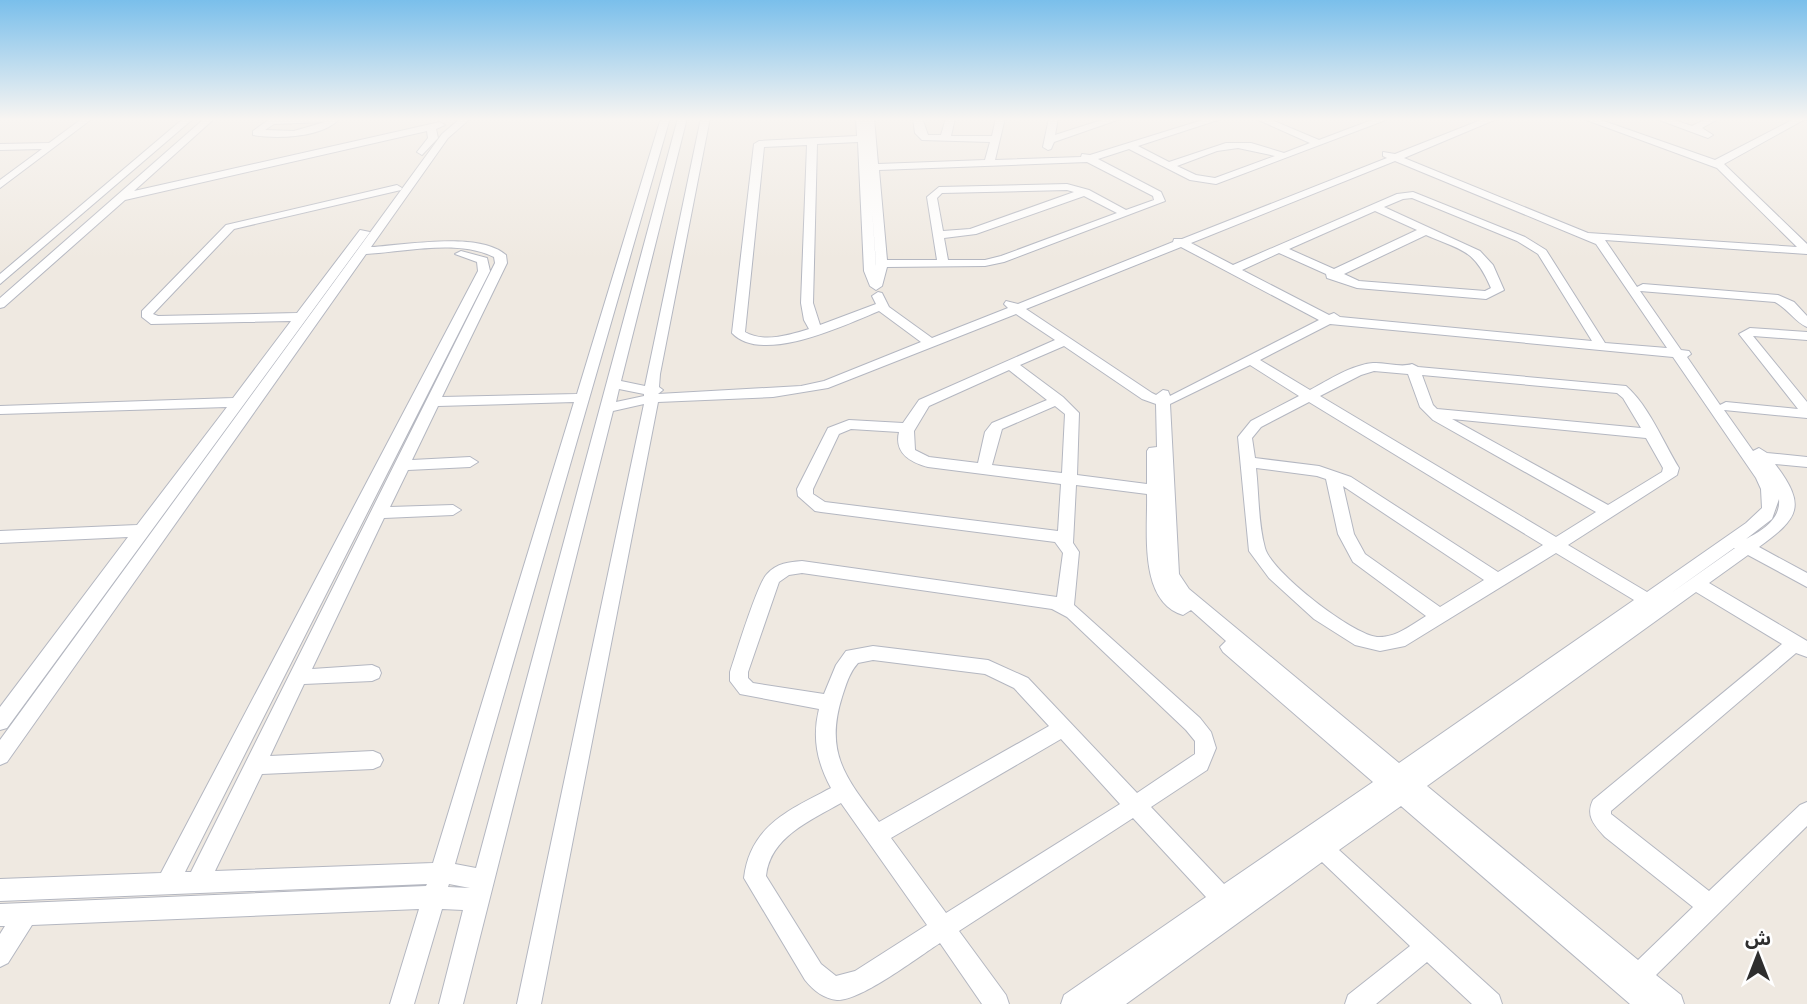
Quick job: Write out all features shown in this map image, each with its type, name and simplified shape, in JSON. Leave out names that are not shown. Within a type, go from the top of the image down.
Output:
[{"type":"street","points":[[0,185],[27,165]]},
{"type":"street","points":[[0,280],[136,165]]},
{"type":"street","points":[[1,301],[158,165]]},
{"type":"street","points":[[122,197],[172,181],[244,165]]},
{"type":"street","points":[[0,722],[299,317],[416,165]]},
{"type":"street","points":[[0,755],[360,255],[419,165]]},
{"type":"street","points":[[402,1004],[652,165]]},
{"type":"street","points":[[451,1004],[671,165]]},
{"type":"street","points":[[530,1004],[649,421],[650,394],[696,165]]},
{"type":"street","points":[[757,165],[737,329],[740,337],[760,342],[786,339],[882,306]]},
{"type":"street","points":[[811,165],[807,303],[810,320],[816,329]]},
{"type":"street","points":[[868,165],[870,271],[882,306],[925,340]]},
{"type":"street","points":[[868,165],[873,165]]},
{"type":"street","points":[[868,165],[882,264],[876,286]]},
{"type":"street","points":[[882,264],[943,264],[1004,259],[1157,203],[1160,196],[1101,165]]},
{"type":"street","points":[[1169,165],[1199,180],[1212,181],[1259,165]]},
{"type":"street","points":[[608,408],[650,394],[780,394],[816,387],[925,340],[1369,165]]},
{"type":"street","points":[[1418,165],[1600,239],[1807,257]]},
{"type":"street","points":[[1723,165],[1807,236]]},
{"type":"street","points":[[138,183],[172,181]]},
{"type":"street","points":[[943,264],[932,197],[939,190],[1055,186],[1085,192],[1126,214]]},
{"type":"street","points":[[299,317],[151,320],[146,314],[230,228],[397,188]]},
{"type":"street","points":[[938,234],[972,232],[1085,192]]},
{"type":"street","points":[[1756,193],[1807,251]]},
{"type":"street","points":[[1239,270],[1279,249],[1375,207],[1406,195],[1420,196],[1529,243],[1547,257],[1599,343]]},
{"type":"street","points":[[1279,249],[1331,275],[1370,286],[1486,295],[1498,290],[1483,259],[1467,248],[1375,207]]},
{"type":"street","points":[[1331,275],[1427,230]]},
{"type":"street","points":[[1181,239],[1327,317],[1682,351]]},
{"type":"street","points":[[1600,239],[1807,251]]},
{"type":"street","points":[[1073,1004],[1222,898],[1399,784],[1696,584],[1767,516],[1772,508],[1770,488],[1756,457],[1726,406],[1682,351],[1643,288],[1600,239]]},
{"type":"street","points":[[1600,239],[1756,457],[1807,462]]},
{"type":"street","points":[[198,882],[436,397],[484,271],[483,260],[467,254],[360,255]]},
{"type":"street","points":[[0,287],[29,279]]},
{"type":"street","points":[[1643,288],[1778,299],[1790,305],[1807,323]]},
{"type":"street","points":[[1017,304],[1064,341],[1158,397]]},
{"type":"street","points":[[1017,304],[1158,397]]},
{"type":"street","points":[[1158,397],[1250,360],[1327,317]]},
{"type":"street","points":[[1158,397],[1327,317]]},
{"type":"street","points":[[167,884],[373,486],[463,325]]},
{"type":"street","points":[[1807,337],[1750,331],[1745,334],[1807,412]]},
{"type":"street","points":[[1064,341],[932,398],[918,410],[909,428],[904,448],[917,460],[1160,491]]},
{"type":"street","points":[[1250,360],[1647,600]]},
{"type":"street","points":[[1010,364],[1067,407],[1074,421],[1066,541],[1071,552],[1065,607]]},
{"type":"street","points":[[1383,366],[1412,368],[1620,389],[1626,392],[1669,460],[1671,468],[1669,475],[1399,641],[1373,644],[1346,632],[1282,583],[1271,573],[1257,551],[1245,437],[1248,430],[1364,369],[1383,366]]},
{"type":"street","points":[[1412,368],[1432,413],[1608,512]]},
{"type":"street","points":[[615,384],[650,394]]},
{"type":"street","points":[[436,397],[582,393]]},
{"type":"street","points":[[1158,397],[1160,491],[1171,575],[1183,594],[1399,784],[1633,981],[1672,1004]]},
{"type":"street","points":[[984,469],[992,432],[997,426],[1058,400]]},
{"type":"street","points":[[0,410],[235,405]]},
{"type":"street","points":[[0,418],[235,405]]},
{"type":"street","points":[[1726,406],[1807,412]]},
{"type":"street","points":[[1432,413],[1653,434]]},
{"type":"street","points":[[909,428],[849,424],[833,431],[805,489],[806,496],[811,503],[821,507],[1053,535],[1066,541]]},
{"type":"street","points":[[402,465],[470,462]]},
{"type":"street","points":[[1248,462],[1333,475],[1497,580]]},
{"type":"street","points":[[1333,475],[1346,534],[1359,558],[1440,616]]},
{"type":"street","points":[[373,486],[393,485]]},
{"type":"street","points":[[379,513],[453,510]]},
{"type":"street","points":[[0,537],[141,531]]},
{"type":"street","points":[[1740,544],[1807,581]]},
{"type":"street","points":[[1105,1004],[1323,849],[1399,784],[1647,600],[1740,544]]},
{"type":"street","points":[[830,703],[758,692],[747,689],[739,681],[739,671],[772,579],[785,569],[802,568],[1038,598],[1065,607],[1203,733],[1208,744],[1207,755],[1200,764],[850,987],[834,990],[822,985],[813,972],[755,878],[754,864],[760,849],[782,829],[844,791]]},
{"type":"street","points":[[1696,584],[1801,647],[1600,807],[1601,818],[1613,830],[1710,906]]},
{"type":"street","points":[[997,1004],[844,791],[827,759],[825,718],[830,703],[846,662],[863,652],[988,667],[1005,673],[1035,694],[1222,898]]},
{"type":"street","points":[[299,677],[372,673]]},
{"type":"street","points":[[877,835],[1064,727]]},
{"type":"street","points":[[256,765],[373,760]]},
{"type":"street","points":[[1633,981],[1807,812]]},
{"type":"street","points":[[1323,849],[1490,1004]]},
{"type":"street","points":[[0,890],[441,873],[470,876],[479,893]]},
{"type":"street","points":[[0,915],[433,897],[463,899],[479,893]]},
{"type":"street","points":[[0,955],[26,914]]},
{"type":"street","points":[[1357,1004],[1428,946]]},
{"type":"street","points":[[1633,981],[1650,1004]]}]
